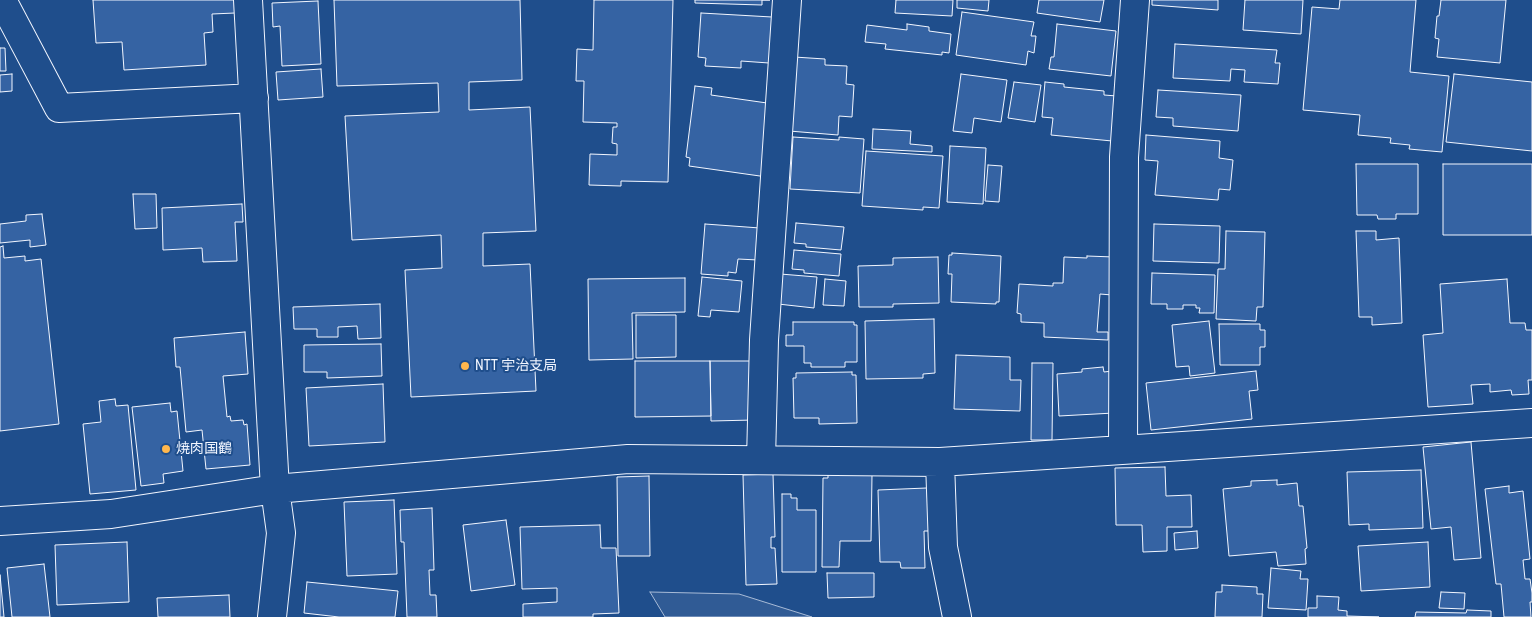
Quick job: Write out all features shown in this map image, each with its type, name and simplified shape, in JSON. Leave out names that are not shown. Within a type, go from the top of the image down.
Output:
[{"type":"street","points":[[2,0],[60,108],[254,98]]},
{"type":"street","points":[[248,0],[275,489],[281,533],[272,617]]},
{"type":"street","points":[[761,460],[764,340],[787,0]]},
{"type":"street","points":[[1123,450],[1124,157],[1135,0]]},
{"type":"street","points":[[0,521],[111,514],[275,489],[628,459],[940,462],[1532,422]]},
{"type":"street","points":[[940,462],[943,546],[957,617]]},
{"type":"shaded area","points":[[650,592],[739,594],[812,617],[665,617]]},
{"type":"building","points":[[93,0],[235,0],[235,13],[212,14],[213,32],[204,33],[206,65],[124,70],[122,42],[96,43]]},
{"type":"building","points":[[334,0],[520,0],[522,80],[469,82],[469,110],[530,107],[536,231],[483,233],[483,266],[530,264],[536,391],[411,397],[405,270],[442,268],[441,235],[352,240],[345,116],[439,112],[438,83],[337,86]]},
{"type":"building","points":[[594,0],[673,0],[668,182],[621,181],[621,186],[589,185],[590,154],[617,155],[617,144],[612,143],[613,127],[617,127],[617,123],[583,122],[584,81],[576,81],[577,49],[593,50]]},
{"type":"building","points":[[695,0],[762,0],[762,5],[695,3]]},
{"type":"building","points":[[896,0],[953,0],[952,16],[895,13]]},
{"type":"building","points":[[957,0],[989,0],[988,11],[957,8]]},
{"type":"building","points":[[1039,0],[1104,0],[1100,22],[1037,13]]},
{"type":"building","points":[[1152,0],[1218,0],[1218,10],[1152,5]]},
{"type":"building","points":[[1245,0],[1303,0],[1301,34],[1243,30]]},
{"type":"building","points":[[1340,0],[1416,0],[1410,72],[1449,76],[1442,152],[1409,149],[1410,145],[1390,143],[1391,138],[1358,135],[1360,115],[1303,110],[1312,7],[1339,9]]},
{"type":"building","points":[[1441,0],[1506,0],[1500,63],[1437,57],[1439,39],[1435,38]]},
{"type":"building","points":[[318,1],[321,64],[282,66],[280,26],[273,27],[272,3]]},
{"type":"building","points":[[962,12],[1034,22],[1031,36],[1036,36],[1034,53],[1028,51],[1026,65],[956,55]]},
{"type":"building","points":[[701,13],[772,17],[769,63],[741,61],[741,68],[705,66],[706,58],[698,57]]},
{"type":"building","points":[[907,24],[929,27],[929,31],[951,34],[949,53],[942,52],[942,55],[885,49],[886,44],[865,42],[867,25],[907,30]]},
{"type":"building","points":[[1057,24],[1116,31],[1111,76],[1049,69],[1051,57],[1054,57]]},
{"type":"building","points":[[1175,44],[1277,50],[1275,63],[1280,63],[1278,84],[1244,82],[1245,70],[1231,69],[1230,81],[1173,78]]},
{"type":"building","points":[[0,48],[5,48],[6,71],[0,71]]},
{"type":"building","points":[[794,57],[825,59],[825,65],[847,66],[846,84],[854,85],[852,117],[839,116],[838,135],[789,131]]},
{"type":"building","points":[[321,69],[323,97],[278,100],[276,72]]},
{"type":"building","points":[[12,74],[12,91],[0,92],[0,75]]},
{"type":"building","points":[[961,74],[1007,80],[1001,122],[974,118],[972,133],[953,131]]},
{"type":"building","points":[[1454,74],[1532,82],[1532,151],[1446,142]]},
{"type":"building","points":[[1014,82],[1041,85],[1035,122],[1008,118]]},
{"type":"building","points":[[1045,82],[1064,84],[1064,87],[1104,91],[1104,95],[1117,96],[1112,141],[1051,135],[1053,118],[1042,117]]},
{"type":"building","points":[[695,86],[712,88],[711,95],[767,103],[765,120],[774,121],[767,177],[689,166],[690,158],[686,157]]},
{"type":"building","points":[[1158,90],[1241,95],[1238,131],[1173,126],[1173,118],[1156,117]]},
{"type":"building","points":[[873,129],[911,131],[910,144],[932,146],[932,152],[872,149]]},
{"type":"building","points":[[1146,135],[1220,141],[1219,158],[1233,160],[1230,190],[1219,189],[1218,200],[1155,195],[1158,161],[1145,160]]},
{"type":"building","points":[[793,137],[839,140],[839,137],[864,139],[860,193],[790,189]]},
{"type":"building","points":[[950,146],[986,148],[983,204],[947,202]]},
{"type":"building","points":[[866,151],[943,156],[939,208],[923,207],[923,210],[862,206]]},
{"type":"building","points":[[1356,164],[1418,164],[1418,214],[1396,214],[1396,219],[1378,219],[1377,215],[1357,215]]},
{"type":"building","points":[[1443,164],[1532,164],[1532,235],[1443,235]]},
{"type":"building","points":[[988,165],[1002,166],[999,202],[985,201]]},
{"type":"building","points":[[133,194],[156,194],[157,228],[135,229]]},
{"type":"building","points":[[242,204],[243,222],[235,222],[237,261],[203,262],[202,248],[163,250],[162,208]]},
{"type":"building","points":[[42,214],[46,245],[30,247],[30,240],[0,243],[0,224],[26,221],[26,215]]},
{"type":"building","points":[[796,223],[844,227],[841,250],[806,247],[806,244],[794,243]]},
{"type":"building","points":[[705,224],[760,228],[758,260],[738,259],[736,273],[728,272],[728,276],[701,274]]},
{"type":"building","points":[[1154,224],[1220,226],[1219,263],[1153,261]]},
{"type":"building","points":[[1226,231],[1265,232],[1263,307],[1257,307],[1256,321],[1216,319],[1218,269],[1225,269]]},
{"type":"building","points":[[1356,231],[1376,231],[1376,240],[1399,238],[1402,323],[1372,325],[1372,317],[1359,317]]},
{"type":"building","points":[[3,246],[4,258],[25,256],[25,261],[41,259],[59,424],[0,431],[0,247]]},
{"type":"building","points":[[794,250],[841,254],[839,276],[804,273],[804,270],[792,269]]},
{"type":"building","points":[[952,253],[1001,256],[999,302],[996,302],[996,304],[951,302],[952,274],[948,274],[949,255],[952,255]]},
{"type":"building","points":[[1087,256],[1114,257],[1112,295],[1100,294],[1097,332],[1108,332],[1108,340],[1044,337],[1044,323],[1021,322],[1021,314],[1017,313],[1019,284],[1053,286],[1053,283],[1063,283],[1064,257],[1087,258]]},
{"type":"building","points":[[938,257],[939,303],[893,304],[893,307],[859,307],[858,266],[893,265],[893,258]]},
{"type":"building","points":[[1152,273],[1215,275],[1214,313],[1199,313],[1200,308],[1196,308],[1196,305],[1183,305],[1183,309],[1167,309],[1167,304],[1151,304]]},
{"type":"building","points":[[780,274],[817,277],[814,308],[778,304]]},
{"type":"building","points":[[702,277],[742,281],[739,312],[711,310],[710,317],[698,316]]},
{"type":"building","points":[[685,278],[685,312],[632,313],[633,359],[589,360],[588,279]]},
{"type":"building","points":[[825,279],[846,281],[844,306],[823,305]]},
{"type":"building","points":[[1507,279],[1510,323],[1525,323],[1526,330],[1532,330],[1532,380],[1528,380],[1529,394],[1512,395],[1511,390],[1490,392],[1490,384],[1471,385],[1473,404],[1428,407],[1423,335],[1443,333],[1440,284]]},
{"type":"building","points":[[380,304],[381,338],[358,339],[357,326],[338,327],[338,337],[317,337],[317,329],[294,329],[293,307]]},
{"type":"building","points":[[636,315],[676,315],[676,357],[636,358]]},
{"type":"building","points":[[934,319],[935,373],[923,374],[923,378],[866,379],[865,321]]},
{"type":"building","points":[[1209,321],[1215,373],[1190,376],[1189,366],[1176,367],[1172,325]]},
{"type":"building","points":[[793,322],[854,322],[854,325],[857,325],[857,362],[845,362],[845,367],[811,367],[811,363],[804,363],[804,346],[786,346],[786,335],[793,335]]},
{"type":"building","points":[[1219,324],[1260,324],[1260,330],[1265,330],[1265,347],[1260,347],[1260,365],[1220,365]]},
{"type":"building","points":[[245,332],[248,374],[223,376],[227,417],[230,416],[231,421],[243,420],[244,425],[247,424],[250,465],[206,469],[202,430],[186,432],[180,367],[176,367],[174,338]]},
{"type":"building","points":[[381,344],[382,376],[327,378],[327,372],[304,372],[304,345]]},
{"type":"building","points":[[956,355],[1010,357],[1010,380],[1021,380],[1020,411],[954,409]]},
{"type":"building","points":[[635,361],[710,361],[711,416],[635,417]]},
{"type":"building","points":[[710,361],[754,361],[754,420],[711,421]]},
{"type":"building","points":[[1032,363],[1053,363],[1052,440],[1031,440]]},
{"type":"building","points":[[1103,367],[1104,372],[1112,371],[1114,413],[1059,416],[1057,374],[1082,372],[1082,369]]},
{"type":"building","points":[[1256,371],[1258,390],[1249,391],[1252,419],[1151,430],[1146,383]]},
{"type":"building","points":[[852,372],[852,375],[856,375],[857,423],[819,424],[819,418],[794,418],[793,378],[796,378],[796,373]]},
{"type":"building","points":[[383,384],[385,442],[309,446],[306,388]]},
{"type":"building","points":[[115,399],[116,406],[128,405],[136,490],[90,494],[83,424],[101,422],[99,401]]},
{"type":"building","points":[[170,403],[171,412],[177,411],[183,471],[163,474],[164,483],[141,486],[132,407]]},
{"type":"building","points":[[1471,442],[1481,558],[1454,560],[1451,527],[1431,529],[1423,447]]},
{"type":"building","points":[[1165,467],[1166,496],[1191,495],[1192,527],[1167,527],[1167,551],[1143,552],[1142,525],[1116,525],[1115,468]]},
{"type":"building","points":[[1421,470],[1423,528],[1369,530],[1369,524],[1349,525],[1347,472]]},
{"type":"building","points":[[773,474],[775,537],[771,537],[771,548],[775,548],[777,584],[746,585],[743,475]]},
{"type":"building","points":[[828,474],[872,475],[871,541],[840,541],[839,567],[822,567],[823,478],[828,478]]},
{"type":"building","points":[[649,476],[650,556],[618,556],[617,477]]},
{"type":"building","points":[[1277,480],[1277,485],[1297,483],[1299,506],[1303,506],[1307,548],[1305,549],[1306,564],[1278,566],[1276,552],[1229,556],[1223,489],[1251,486],[1251,481]]},
{"type":"building","points":[[1509,486],[1509,493],[1523,491],[1530,559],[1523,560],[1525,579],[1530,579],[1532,593],[1532,602],[1530,602],[1531,617],[1504,617],[1501,584],[1496,584],[1485,489]]},
{"type":"building","points":[[927,488],[929,531],[924,531],[925,568],[901,568],[900,562],[880,562],[878,490]]},
{"type":"building","points":[[782,494],[791,494],[791,498],[797,498],[797,510],[816,510],[816,572],[782,572]]},
{"type":"building","points":[[394,500],[397,574],[347,576],[344,502]]},
{"type":"building","points":[[432,508],[434,570],[429,570],[430,595],[436,595],[437,617],[407,617],[404,542],[401,542],[400,510]]},
{"type":"building","points":[[506,520],[515,585],[471,591],[463,525]]},
{"type":"building","points":[[600,525],[601,548],[616,548],[619,613],[593,614],[593,617],[523,617],[523,604],[557,602],[557,588],[522,589],[520,527]]},
{"type":"building","points":[[1197,531],[1198,548],[1175,550],[1174,533]]},
{"type":"building","points":[[127,542],[129,602],[57,605],[55,545]]},
{"type":"building","points":[[1428,542],[1430,587],[1361,591],[1358,546]]},
{"type":"building","points":[[44,564],[50,617],[12,617],[7,568]]},
{"type":"building","points":[[1271,568],[1301,571],[1300,579],[1308,579],[1306,610],[1268,608]]},
{"type":"building","points":[[827,573],[874,573],[874,597],[828,598]]},
{"type":"building","points":[[0,575],[4,617],[0,617]]},
{"type":"building","points":[[307,582],[398,591],[395,617],[339,617],[304,613]]},
{"type":"building","points":[[1222,585],[1257,587],[1257,594],[1263,594],[1262,617],[1215,617],[1216,592],[1222,592]]},
{"type":"building","points":[[1441,592],[1465,593],[1464,609],[1439,608]]},
{"type":"building","points":[[229,595],[230,617],[158,617],[157,598]]},
{"type":"building","points":[[1317,596],[1339,597],[1338,610],[1347,611],[1347,616],[1379,617],[1308,617],[1308,608],[1317,608]]},
{"type":"building","points":[[1467,610],[1491,611],[1491,617],[1415,617],[1416,612],[1466,613]]},
{"type":"place","name":"NTT 宇治支局","points":[[465,366]]},
{"type":"place","name":"焼肉国鶴","points":[[166,449]]}]
